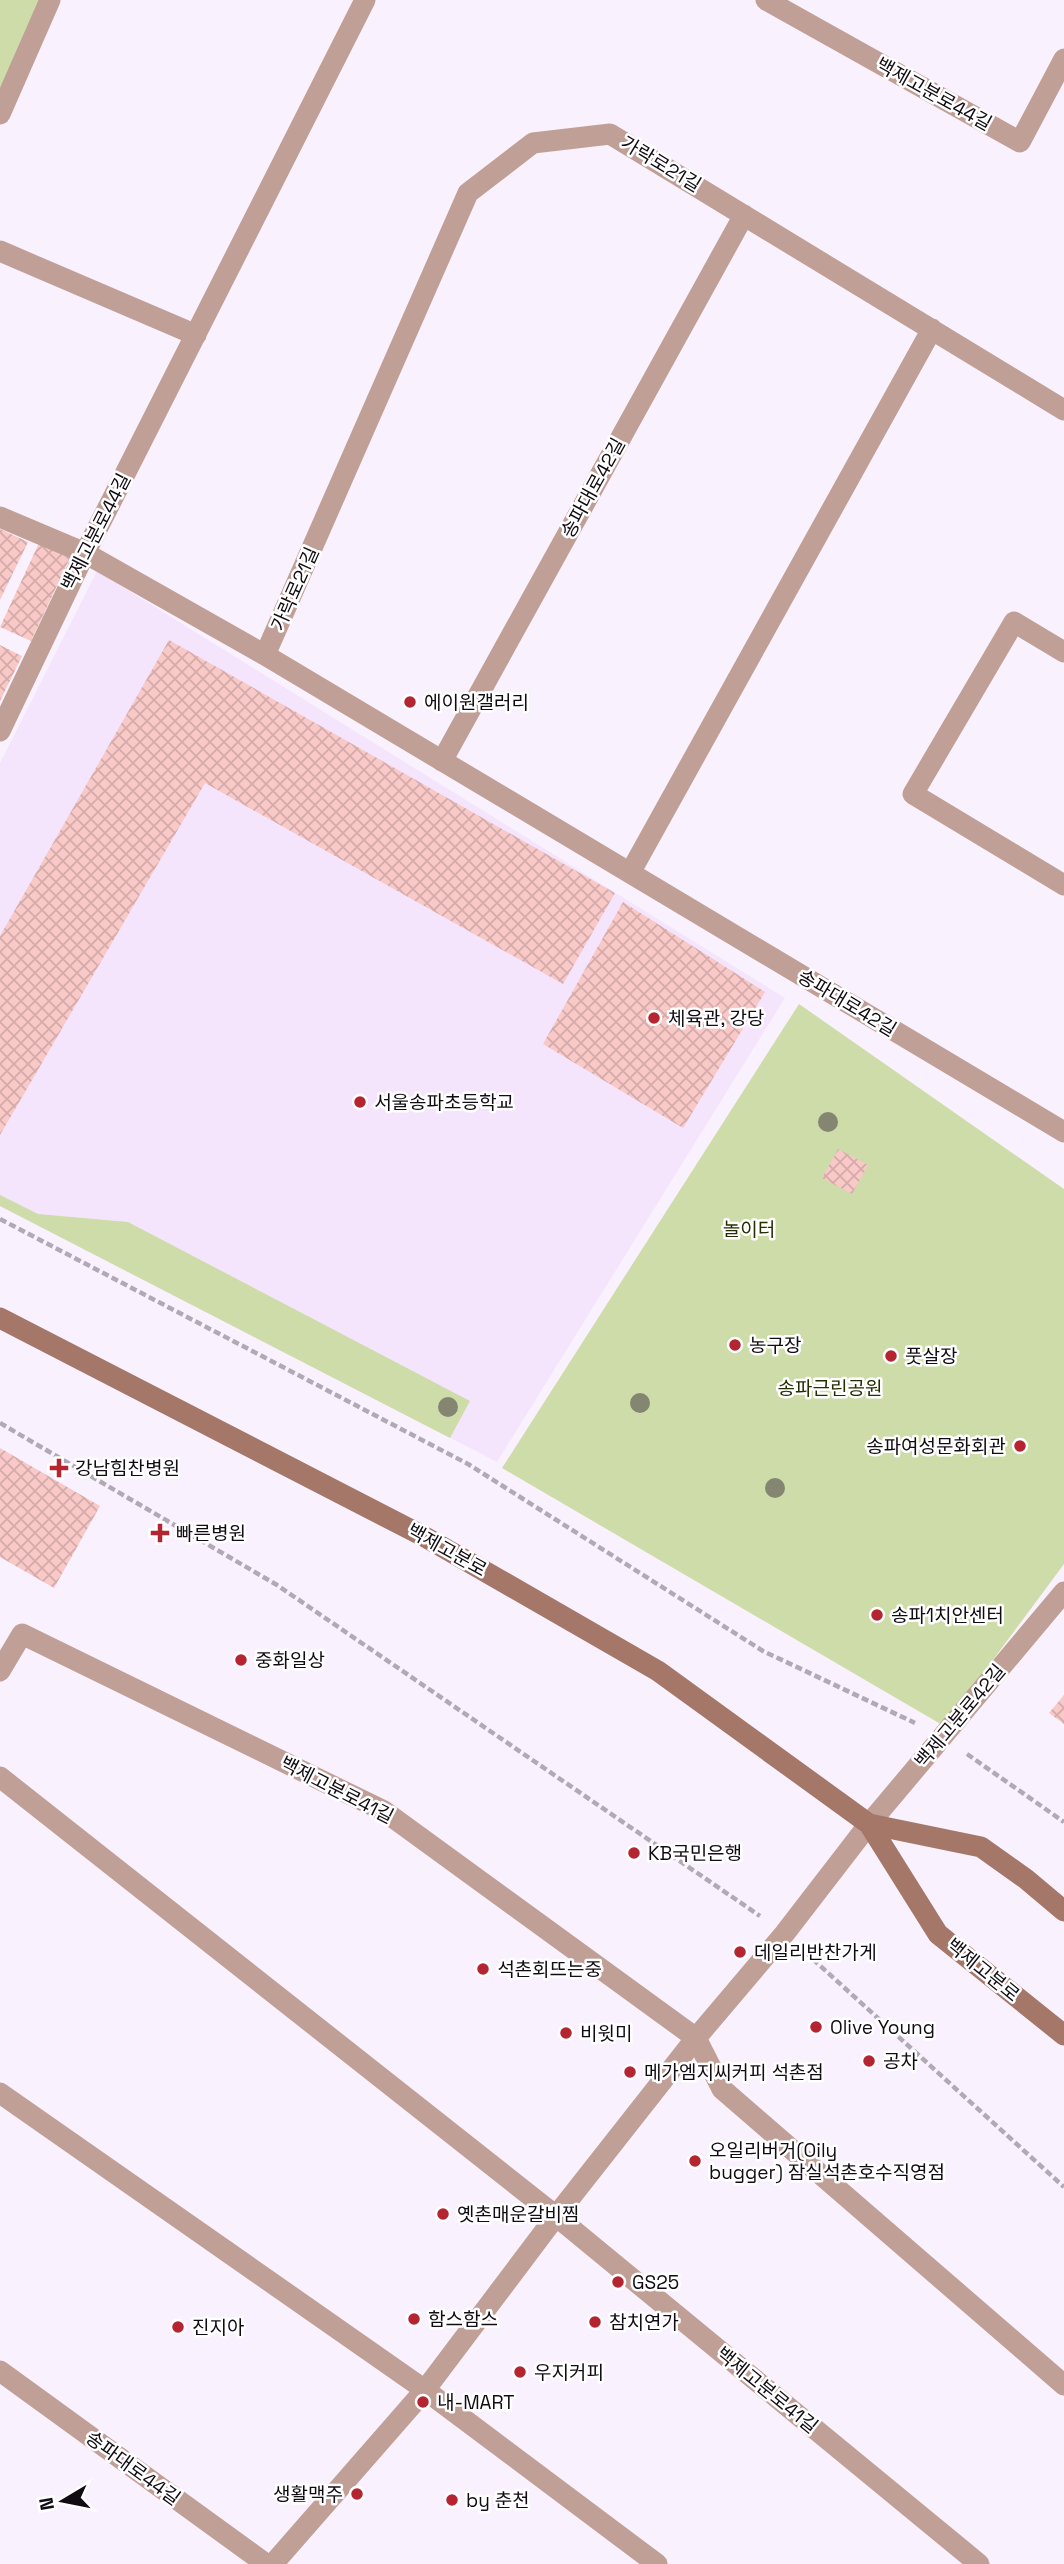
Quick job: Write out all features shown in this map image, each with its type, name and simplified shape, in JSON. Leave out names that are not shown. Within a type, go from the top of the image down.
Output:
[{"type":"main road","name":"백제고분로","points":[[0,1318],[425,1537],[658,1671],[869,1824],[938,1934],[1064,2035]]},
{"type":"main road","name":"백제고분로","points":[[869,1824],[981,1847],[1064,1910]]},
{"type":"street","points":[[0,114],[50,0]]},
{"type":"street","name":"백제고분로44길","points":[[0,732],[85,553],[366,0]]},
{"type":"street","name":"백제고분로44길","points":[[766,0],[1020,142],[1064,59]]},
{"type":"street","name":"가락로21길","points":[[265,655],[468,193],[533,143],[610,134],[1064,410]]},
{"type":"street","name":"송파대로42길","points":[[442,761],[744,215]]},
{"type":"street","points":[[0,251],[196,335]]},
{"type":"street","points":[[630,873],[932,329]]},
{"type":"street","name":"송파대로42길","points":[[0,517],[85,553],[265,655],[1064,1132]]},
{"type":"street","points":[[1064,652],[1014,622],[913,794],[1064,885]]},
{"type":"street","name":"백제고분로42길","points":[[869,1824],[1060,1605]]},
{"type":"street","name":"백제고분로41길","points":[[0,1671],[22,1634],[384,1811],[696,2038],[722,2088],[1064,2385]]},
{"type":"street","name":"백제고분로41길","points":[[0,1777],[556,2216],[979,2564]]},
{"type":"street","points":[[273,2564],[425,2390],[556,2216],[696,2038],[785,1933],[869,1824]]},
{"type":"street","points":[[0,2093],[425,2390],[657,2564]]},
{"type":"street","name":"송파대로44길","points":[[0,2371],[266,2564]]},
{"type":"path","points":[[0,1219],[468,1464],[762,1650]]},
{"type":"path","points":[[0,1423],[276,1585],[785,1933],[1064,2186]]},
{"type":"shaded area","name":"서울송파초등학교","points":[[97,571],[785,998],[497,1462],[0,1206],[0,763]]},
{"type":"green space","points":[[0,0],[50,0],[0,89]]},
{"type":"green space","name":"송파근린공원","points":[[799,1004],[1064,1189],[1064,1564],[944,1726],[502,1468]]},
{"type":"green space","points":[[0,1195],[38,1214],[128,1222],[470,1401],[450,1438],[0,1206]]},
{"type":"building","points":[[0,529],[28,542],[0,600]]},
{"type":"building","points":[[39,543],[70,558],[31,641],[0,627]]},
{"type":"building","points":[[169,640],[615,893],[563,984],[205,783],[0,1135],[0,936]]},
{"type":"building","points":[[0,645],[22,656],[0,701]]},
{"type":"building","name":"체육관, 강당","points":[[623,902],[765,992],[683,1128],[543,1044]]},
{"type":"building","points":[[838,1149],[868,1165],[852,1194],[822,1178]]},
{"type":"building","points":[[0,1448],[100,1506],[54,1588],[0,1557]]},
{"type":"building","points":[[1064,1695],[1064,1724],[1049,1713]]},
{"type":"place","name":"에이원갤러리","points":[[410,702]]},
{"type":"place","name":"체육관, 강당","points":[[654,1018]]},
{"type":"place","name":"서울송파초등학교","points":[[360,1102]]},
{"type":"place","name":"농구장","points":[[735,1345]]},
{"type":"place","name":"풋살장","points":[[891,1356]]},
{"type":"place","name":"송파여성문화회관","points":[[1020,1446]]},
{"type":"place","name":"강남힘찬병원","points":[[59,1468]]},
{"type":"place","name":"빠른병원","points":[[160,1533]]},
{"type":"place","name":"송파1치안센터","points":[[877,1615]]},
{"type":"place","name":"중화일상","points":[[241,1660]]},
{"type":"place","name":"KB국민은행","points":[[634,1853]]},
{"type":"place","name":"데일리반찬가게","points":[[740,1952]]},
{"type":"place","name":"석촌회뜨는중","points":[[483,1969]]},
{"type":"place","name":"Olive Young","points":[[816,2027]]},
{"type":"place","name":"비윗미","points":[[566,2033]]},
{"type":"place","name":"공차","points":[[869,2061]]},
{"type":"place","name":"메가엠지씨커피 석촌점","points":[[630,2072]]},
{"type":"place","name":"오일리버거(Oily bugger) 잠실석촌호수직영점","points":[[695,2161]]},
{"type":"place","name":"옛촌매운갈비찜","points":[[443,2214]]},
{"type":"place","name":"GS25","points":[[618,2282]]},
{"type":"place","name":"함스함스","points":[[414,2319]]},
{"type":"place","name":"참치연가","points":[[595,2322]]},
{"type":"place","name":"진지아","points":[[178,2327]]},
{"type":"place","name":"우지커피","points":[[520,2372]]},
{"type":"place","name":"내-MART","points":[[423,2402]]},
{"type":"place","name":"생활맥주","points":[[357,2494]]},
{"type":"place","name":"by 춘천","points":[[452,2500]]},
{"type":"park label","name":"놀이터","points":[[749,1229]]}]
